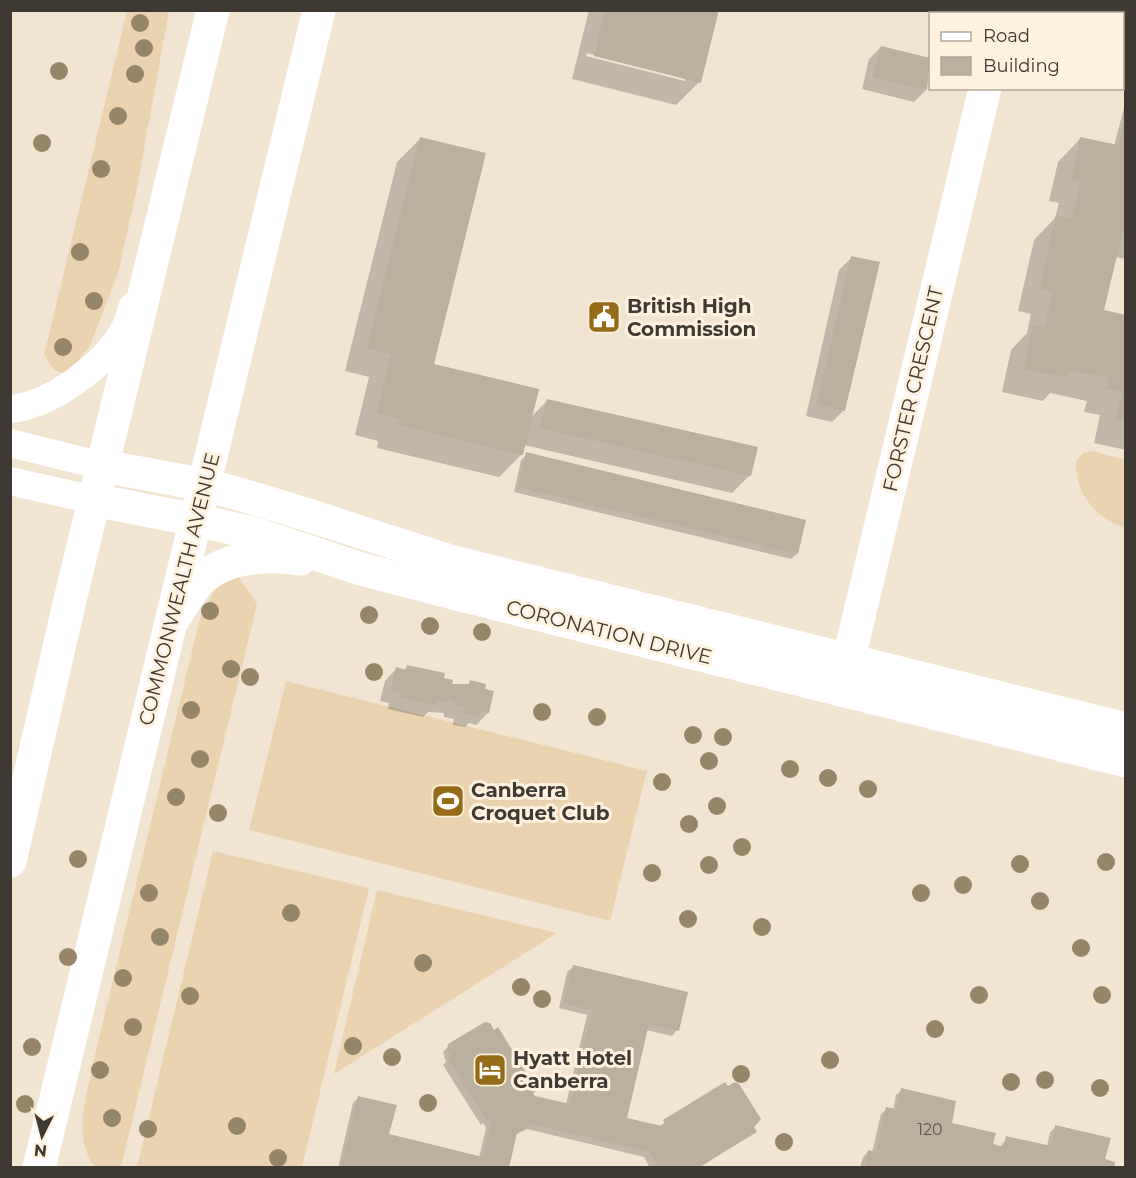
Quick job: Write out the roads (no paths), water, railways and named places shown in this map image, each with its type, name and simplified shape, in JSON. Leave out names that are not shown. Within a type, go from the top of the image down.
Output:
[{"type":"main road","points":[[10,861],[94,500],[213,10]]},
{"type":"main road","name":"COMMONWEALTH AVENUE","points":[[39,1167],[319,10]]},
{"type":"main road","name":"FORSTER CRESCENT","points":[[842,689],[985,90]]},
{"type":"main road","name":"CORONATION DRIVE","points":[[103,466],[250,496],[368,536],[454,561],[849,658],[1125,729]]},
{"type":"main road","name":"CORONATION DRIVE","points":[[94,500],[253,533],[361,568],[1125,761]]},
{"type":"main road","points":[[171,624],[196,585],[214,569],[236,561],[283,556],[361,568]]},
{"type":"street","points":[[10,409],[43,402],[94,366],[123,332],[154,252]]},
{"type":"street","points":[[10,443],[103,466]]},
{"type":"street","points":[[10,481],[94,500]]},
{"type":"place","name":"British High Commission","points":[[604,317]]},
{"type":"place","name":"Canberra Croquet Club","points":[[448,801]]},
{"type":"place","name":"Hyatt Hotel Canberra","points":[[490,1070]]}]
